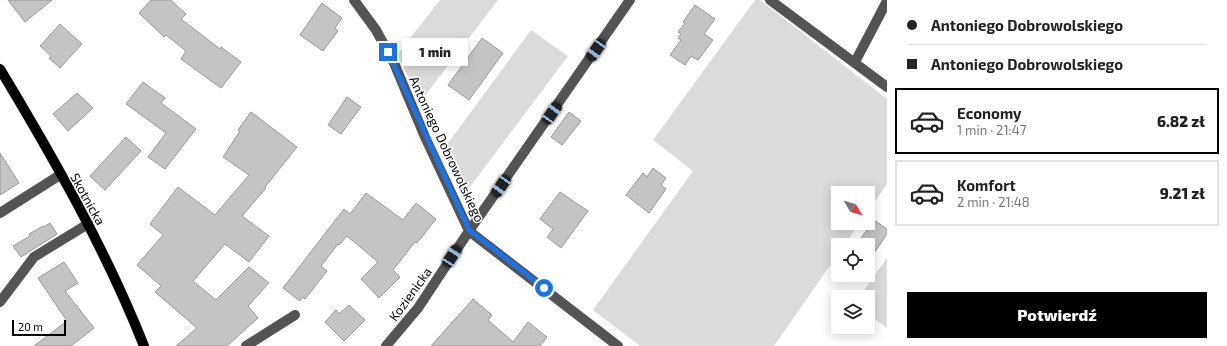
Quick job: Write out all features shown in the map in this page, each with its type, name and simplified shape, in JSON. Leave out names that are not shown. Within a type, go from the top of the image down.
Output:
[{"type":"main road","name":"Skotnicka","points":[[0,69],[29,117],[88,224],[144,346]]},
{"type":"street","name":"Antoniego Dobrowolskiego","points":[[354,0],[376,30],[394,63],[425,137],[469,230],[618,346]]},
{"type":"street","name":"Kozienicka","points":[[386,346],[418,308],[469,230],[630,0]]},
{"type":"street","points":[[770,0],[887,87]]},
{"type":"street","points":[[855,62],[887,1]]},
{"type":"street","points":[[0,213],[60,175]]},
{"type":"street","points":[[0,302],[34,257],[88,224]]},
{"type":"street","points":[[246,346],[294,315]]},
{"type":"shaded area","points":[[440,0],[498,0],[421,101],[397,55]]},
{"type":"shaded area","points":[[755,0],[760,0],[887,99],[887,184],[875,201],[875,186],[831,186],[831,230],[855,230],[849,238],[831,238],[831,264],[774,346],[640,346],[593,310],[693,171],[653,140]]},
{"type":"shaded area","points":[[531,30],[568,56],[464,195],[443,150]]},
{"type":"shaded area","points":[[887,258],[887,328],[875,319],[875,290],[864,290],[870,282],[875,282],[875,275]]},
{"type":"building","points":[[8,0],[52,0],[25,22]]},
{"type":"building","points":[[151,0],[171,0],[186,14],[181,19],[220,49],[221,47],[241,62],[221,88],[181,59],[186,51],[166,35],[164,37],[139,13]]},
{"type":"building","points":[[322,3],[342,18],[335,28],[338,31],[323,51],[300,35]]},
{"type":"building","points":[[695,5],[715,19],[704,34],[713,40],[698,60],[691,56],[685,65],[670,55],[681,40],[678,38],[681,34],[678,32],[685,23],[683,22]]},
{"type":"building","points":[[60,24],[82,44],[60,68],[49,58],[51,56],[40,46]]},
{"type":"building","points":[[482,38],[503,53],[469,100],[448,85]]},
{"type":"building","points":[[143,82],[165,98],[161,103],[196,129],[165,169],[148,157],[166,133],[126,104]]},
{"type":"building","points":[[77,93],[93,108],[68,131],[53,114]]},
{"type":"building","points":[[347,97],[361,107],[341,134],[328,125]]},
{"type":"building","points":[[251,112],[297,147],[265,187],[266,188],[242,216],[269,236],[249,262],[225,244],[193,281],[216,300],[249,267],[269,283],[248,306],[258,318],[227,346],[176,346],[197,328],[155,292],[161,286],[137,265],[163,235],[150,224],[178,187],[215,215],[249,175],[223,157],[240,131],[238,130]]},
{"type":"building","points":[[569,112],[581,121],[562,145],[551,137]]},
{"type":"building","points":[[126,137],[141,151],[105,190],[90,176]]},
{"type":"building","points":[[0,153],[19,183],[0,195]]},
{"type":"building","points":[[653,168],[666,178],[661,185],[666,189],[649,213],[626,195],[643,173],[647,177]]},
{"type":"building","points":[[560,192],[588,211],[561,248],[547,237],[553,229],[540,219]]},
{"type":"building","points":[[366,193],[403,220],[416,203],[436,219],[417,243],[415,242],[393,270],[400,277],[379,298],[361,279],[378,262],[347,236],[339,245],[338,244],[321,266],[327,271],[305,299],[303,297],[300,301],[283,288],[344,209],[350,214]]},
{"type":"building","points":[[875,221],[887,229],[887,234],[875,252],[875,238],[861,238],[867,230],[875,230]]},
{"type":"building","points":[[50,223],[57,234],[21,257],[13,246],[30,236],[29,234]]},
{"type":"building","points":[[64,262],[78,283],[65,291],[94,328],[71,346],[34,346],[67,321],[38,278]]},
{"type":"building","points":[[473,299],[492,315],[488,320],[513,342],[528,322],[547,337],[540,346],[431,346]]},
{"type":"building","points":[[349,305],[365,320],[344,341],[325,322],[336,310],[339,314]]},
{"type":"route","points":[[388,52],[425,137],[469,230],[544,288]]}]
